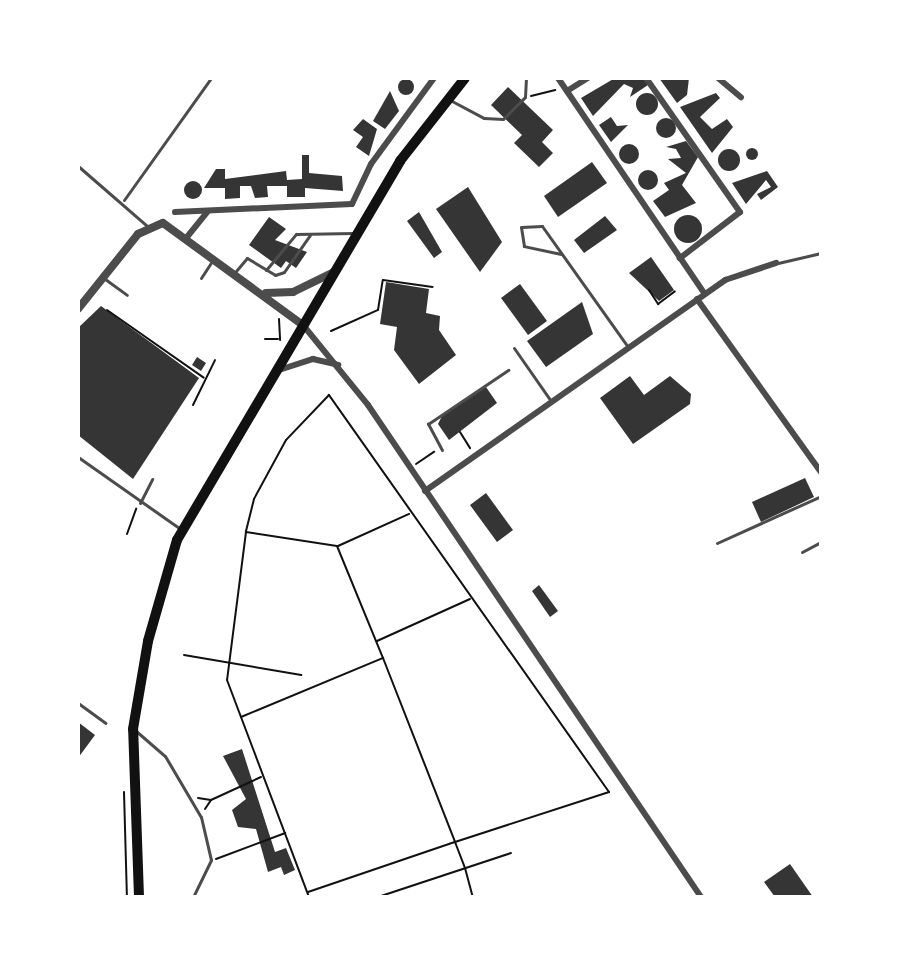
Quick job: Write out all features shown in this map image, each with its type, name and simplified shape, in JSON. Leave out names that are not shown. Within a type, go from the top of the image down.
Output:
[{"type":"main road","points":[[139,897],[133,729],[148,641],[182,530],[358,233],[447,98],[465,78]]},
{"type":"street","points":[[175,212],[352,204],[371,164],[434,78]]},
{"type":"street","points":[[558,78],[705,294]]},
{"type":"street","points":[[567,91],[588,78]]},
{"type":"street","points":[[646,78],[740,212],[680,258]]},
{"type":"street","points":[[718,78],[741,97]]},
{"type":"street","points":[[187,237],[207,212]]},
{"type":"street","points":[[78,309],[147,226],[169,224],[266,293],[303,325],[340,366],[701,897]]},
{"type":"street","points":[[425,491],[697,299],[736,274],[776,263]]},
{"type":"street","points":[[266,293],[293,292],[335,272]]},
{"type":"street","points":[[697,299],[821,472]]},
{"type":"street","points":[[276,371],[313,359],[340,366]]},
{"type":"lane","points":[[124,200],[211,78]]},
{"type":"lane","points":[[447,98],[484,118],[503,119],[525,97],[526,78]]},
{"type":"lane","points":[[78,166],[124,200],[147,226]]},
{"type":"lane","points":[[561,254],[524,246],[521,227],[537,223],[561,254],[628,347]]},
{"type":"lane","points":[[266,270],[290,238],[358,233]]},
{"type":"lane","points":[[236,271],[247,258],[266,270],[284,272],[310,235]]},
{"type":"lane","points":[[776,263],[821,253]]},
{"type":"lane","points":[[201,278],[215,258]]},
{"type":"lane","points":[[105,279],[127,295]]},
{"type":"lane","points":[[514,348],[551,401]]},
{"type":"lane","points":[[440,450],[426,432],[430,422],[508,370]]},
{"type":"lane","points":[[78,457],[182,530]]},
{"type":"lane","points":[[140,503],[152,479]]},
{"type":"lane","points":[[717,543],[821,496]]},
{"type":"lane","points":[[802,552],[821,542]]},
{"type":"lane","points":[[78,703],[106,723]]},
{"type":"lane","points":[[133,729],[165,756],[201,817],[211,860],[193,897]]},
{"type":"path","points":[[525,97],[549,94]]},
{"type":"path","points":[[331,331],[378,310],[383,280],[433,287]]},
{"type":"path","points":[[649,290],[658,304],[675,291]]},
{"type":"path","points":[[107,310],[204,378]]},
{"type":"path","points":[[265,339],[278,339]]},
{"type":"path","points":[[193,405],[215,360]]},
{"type":"path","points":[[308,892],[609,792],[329,395],[286,440],[254,499],[246,532],[229,662],[239,717],[309,897]]},
{"type":"path","points":[[460,432],[475,456]]},
{"type":"path","points":[[410,468],[440,450]]},
{"type":"path","points":[[127,534],[140,503]]},
{"type":"path","points":[[246,532],[337,546],[410,513]]},
{"type":"path","points":[[337,546],[455,842],[473,897]]},
{"type":"path","points":[[376,642],[470,599]]},
{"type":"path","points":[[184,655],[301,675]]},
{"type":"path","points":[[239,717],[383,658]]},
{"type":"path","points":[[189,798],[211,800],[263,776]]},
{"type":"path","points":[[201,817],[211,800]]},
{"type":"path","points":[[211,860],[285,833]]},
{"type":"path","points":[[378,897],[511,853]]},
{"type":"building","points":[[615,78],[643,78],[648,85],[630,97],[633,88],[624,84],[593,116],[581,98]]},
{"type":"building","points":[[659,78],[689,78],[687,95],[677,103]]},
{"type":"building","points":[[403,79],[409,79],[414,87],[412,93],[403,95],[398,90],[398,84]]},
{"type":"building","points":[[508,87],[553,130],[542,142],[553,153],[539,167],[514,143],[522,135],[491,105]]},
{"type":"building","points":[[390,91],[399,111],[385,129],[373,121]]},
{"type":"building","points":[[647,93],[655,96],[658,104],[655,112],[647,115],[639,112],[636,104],[639,96]]},
{"type":"building","points":[[716,93],[720,98],[700,117],[712,129],[727,119],[733,127],[712,153],[680,107]]},
{"type":"building","points":[[611,117],[617,126],[628,125],[611,142],[599,125]]},
{"type":"building","points":[[666,118],[673,121],[676,128],[673,135],[666,138],[659,135],[656,128],[659,121]]},
{"type":"building","points":[[363,119],[377,129],[369,156],[356,147],[363,137],[353,130]]},
{"type":"building","points":[[686,141],[698,157],[682,185],[696,203],[665,217],[653,201],[669,190],[664,183],[686,173],[668,159],[681,158],[676,149],[666,147]]},
{"type":"building","points":[[629,144],[636,147],[639,154],[636,161],[629,164],[622,161],[619,154],[622,147]]},
{"type":"building","points":[[752,148],[758,154],[752,160],[746,154]]},
{"type":"building","points":[[729,149],[737,152],[740,160],[737,168],[729,171],[721,168],[718,160],[721,152]]},
{"type":"building","points":[[302,155],[309,155],[309,173],[342,176],[343,191],[305,188],[305,197],[287,197],[287,186],[267,186],[268,197],[255,198],[251,186],[240,186],[240,198],[225,199],[225,188],[204,188],[216,169],[225,169],[225,179],[286,171],[287,180],[302,179]]},
{"type":"building","points":[[592,162],[607,183],[558,217],[544,196]]},
{"type":"building","points":[[648,170],[655,173],[658,180],[655,187],[648,190],[641,187],[638,180],[641,173]]},
{"type":"building","points":[[767,171],[778,187],[761,200],[757,194],[771,187],[766,180],[746,204],[732,183]]},
{"type":"building","points":[[193,181],[202,190],[193,199],[184,190]]},
{"type":"building","points":[[468,187],[502,242],[480,272],[436,209]]},
{"type":"building","points":[[419,212],[442,252],[434,258],[407,221]]},
{"type":"building","points":[[688,215],[698,219],[702,229],[698,239],[688,243],[678,239],[674,229],[678,219]]},
{"type":"building","points":[[605,216],[617,230],[584,253],[574,240]]},
{"type":"building","points":[[269,217],[286,229],[275,240],[307,252],[296,268],[286,261],[281,268],[249,245]]},
{"type":"building","points":[[651,257],[674,290],[659,301],[629,273]]},
{"type":"building","points":[[386,282],[429,289],[426,313],[440,316],[439,330],[456,355],[419,384],[394,350],[397,327],[380,324]]},
{"type":"building","points":[[520,284],[547,321],[528,335],[501,298]]},
{"type":"building","points":[[582,302],[593,334],[546,367],[527,341]]},
{"type":"building","points":[[101,306],[199,378],[133,479],[78,435],[78,328]]},
{"type":"building","points":[[197,357],[206,363],[201,371],[192,365]]},
{"type":"building","points":[[630,376],[644,395],[670,376],[691,394],[690,404],[633,444],[600,398]]},
{"type":"building","points":[[486,387],[497,403],[449,440],[438,424],[442,416]]},
{"type":"building","points":[[805,478],[814,497],[761,522],[752,502]]},
{"type":"building","points":[[486,493],[513,530],[497,542],[470,505]]},
{"type":"building","points":[[539,585],[558,611],[550,617],[532,591]]},
{"type":"building","points":[[78,722],[95,735],[78,758]]},
{"type":"building","points":[[242,749],[275,852],[286,848],[295,870],[284,875],[281,867],[268,872],[256,829],[238,827],[232,810],[246,799],[223,756]]},
{"type":"building","points":[[790,864],[813,897],[775,897],[764,882]]}]
